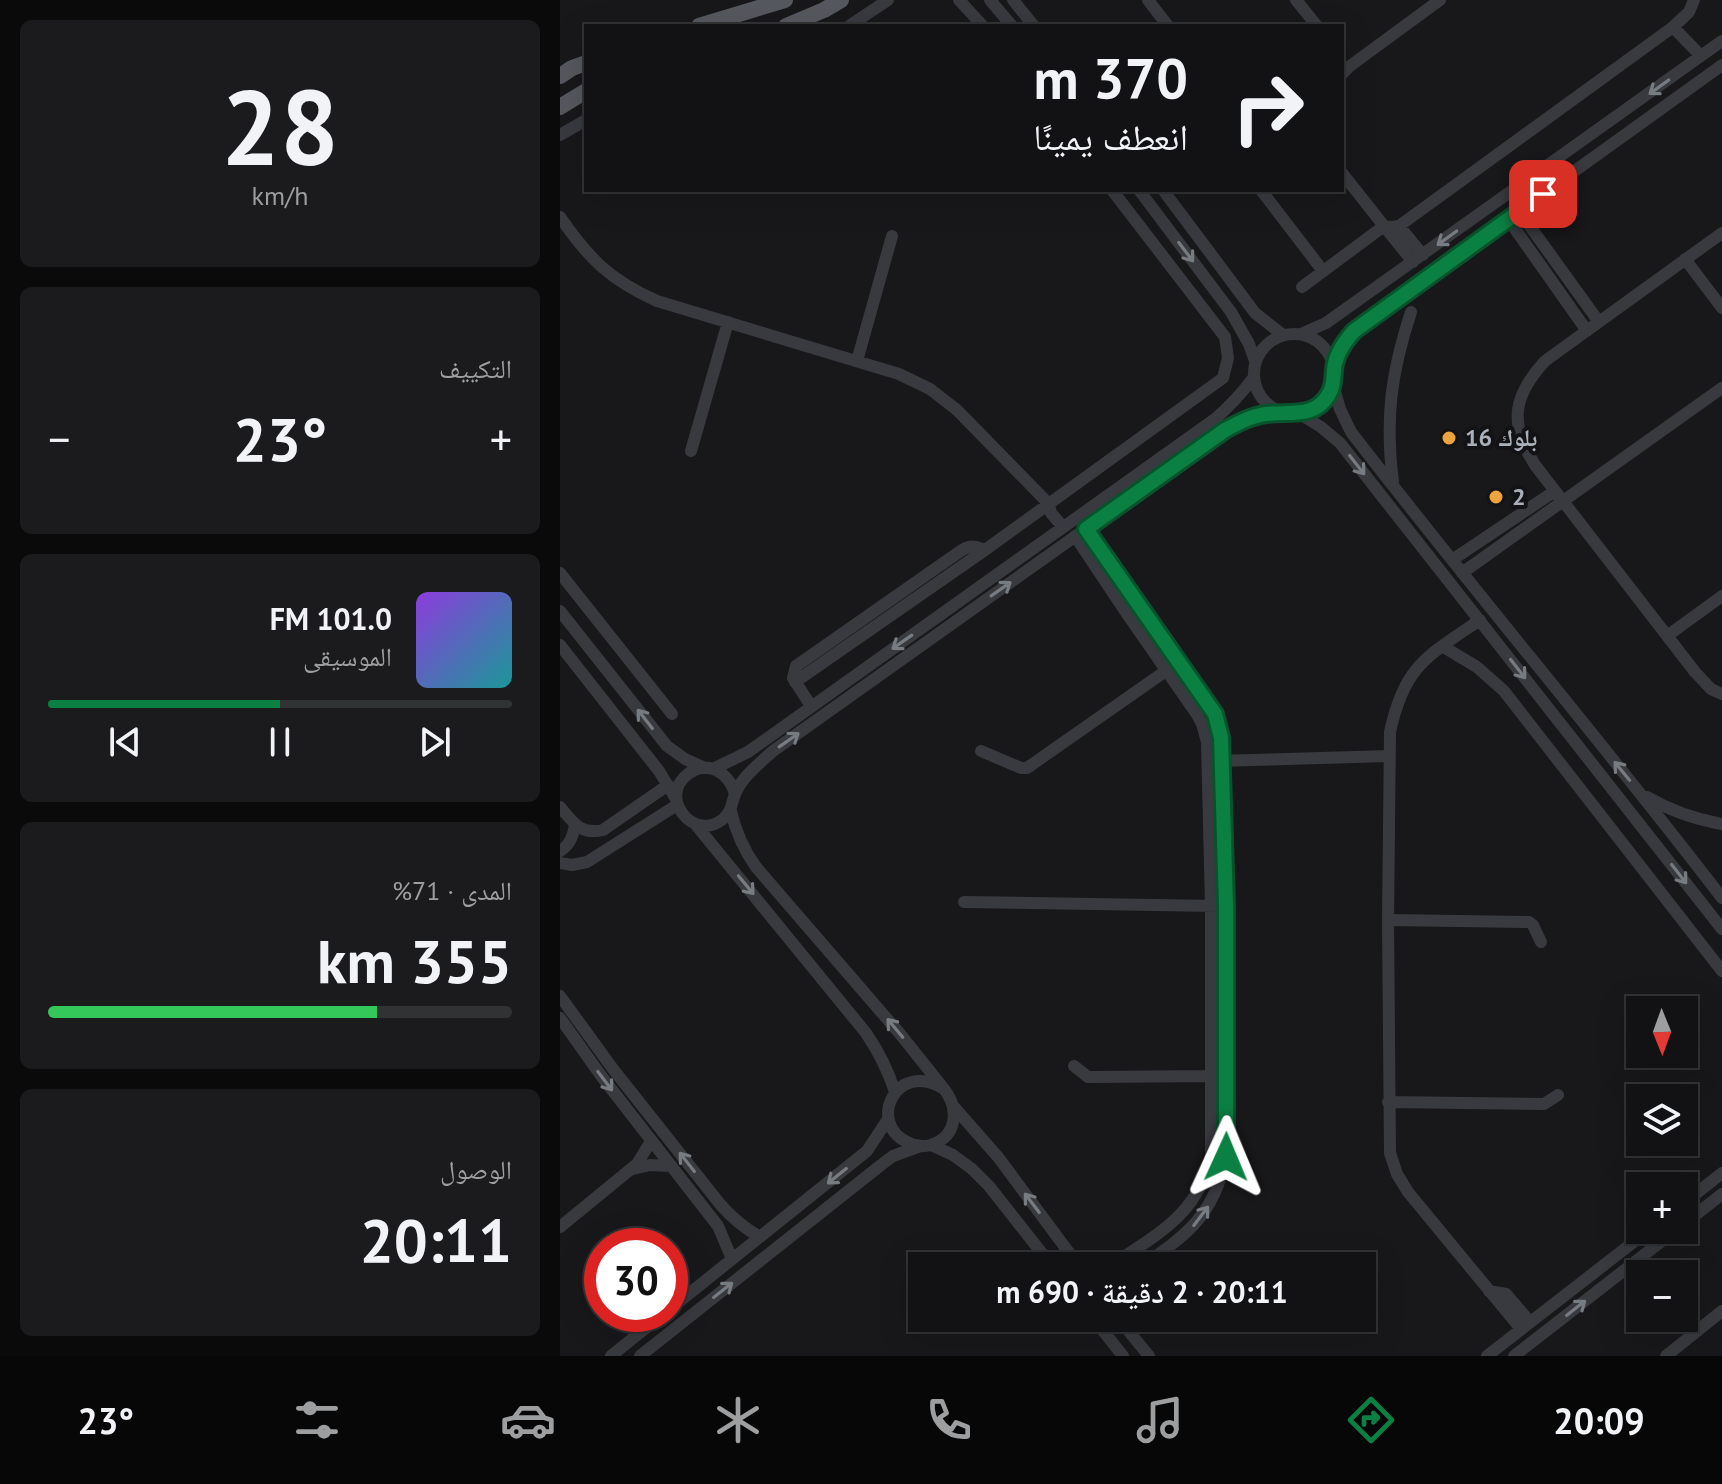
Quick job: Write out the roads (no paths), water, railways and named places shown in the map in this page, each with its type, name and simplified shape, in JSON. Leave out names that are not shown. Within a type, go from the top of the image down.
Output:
[{"type":"main road","points":[[706,24],[785,0]]},
{"type":"main road","points":[[791,24],[841,0]]},
{"type":"main road","points":[[560,76],[584,64]]},
{"type":"main road","points":[[560,107],[584,92]]},
{"type":"street","points":[[852,24],[888,0]]},
{"type":"street","points":[[959,0],[981,24]]},
{"type":"street","points":[[990,0],[1010,24]]},
{"type":"street","points":[[1013,0],[1032,24]]},
{"type":"street","points":[[1148,0],[1166,24]]},
{"type":"street","points":[[1296,0],[1315,24]]},
{"type":"street","points":[[1345,65],[1440,0]]},
{"type":"street","points":[[1302,287],[1384,226],[1399,226],[1673,27],[1689,12],[1694,0]]},
{"type":"street","points":[[1673,27],[1701,56]]},
{"type":"street","points":[[1301,334],[1326,323],[1722,41]]},
{"type":"street","points":[[1334,366],[1354,331],[1720,71]]},
{"type":"street","points":[[560,135],[584,121]]},
{"type":"street","points":[[1344,176],[1384,226],[1418,258]]},
{"type":"street","points":[[811,706],[795,682],[985,550],[1223,378],[1228,365],[1225,337],[1114,192]]},
{"type":"street","points":[[1141,192],[1241,328],[1255,361],[1254,377],[1264,401],[1286,413]]},
{"type":"street","points":[[1164,192],[1255,313],[1283,335]]},
{"type":"street","points":[[1263,192],[1323,271]]},
{"type":"street","points":[[1514,215],[1599,322]]},
{"type":"street","points":[[1514,215],[1587,331]]},
{"type":"street","points":[[560,217],[593,259],[623,283],[657,301],[899,374],[930,389],[957,410],[1049,504],[1060,505],[1068,523]]},
{"type":"street","points":[[1399,226],[1418,258]]},
{"type":"street","points":[[1722,233],[1545,361],[1529,378],[1519,399],[1517,422],[1523,445],[1555,491],[1695,672],[1711,689],[1722,694]]},
{"type":"street","points":[[857,361],[892,236]]},
{"type":"street","points":[[1685,259],[1722,308]]},
{"type":"street","points":[[1393,485],[1389,450],[1390,403],[1400,346],[1411,312]]},
{"type":"street","points":[[691,451],[728,322]]},
{"type":"street","points":[[696,825],[710,826],[722,821],[731,811],[735,794],[746,778],[773,751],[1225,430],[1265,414],[1311,411],[1329,395],[1333,385],[1332,358],[1314,338],[1301,334],[1283,335],[1266,344],[1255,361]]},
{"type":"street","points":[[677,802],[677,788],[683,777],[693,770],[709,768],[748,752],[1222,413],[1243,393],[1254,377]]},
{"type":"street","points":[[1333,385],[1351,432],[1722,898]]},
{"type":"street","points":[[1462,573],[1722,388]]},
{"type":"street","points":[[1300,414],[1340,443],[1722,929]]},
{"type":"street","points":[[1452,560],[1555,491]]},
{"type":"street","points":[[1080,533],[1215,714],[1221,738],[1226,906],[1226,1157],[1222,1177],[1204,1213],[1176,1243],[1163,1252]]},
{"type":"street","points":[[1080,533],[1166,671],[1196,713],[1207,742],[1211,906],[1211,1154],[1201,1188],[1192,1203],[1165,1228],[1130,1252]]},
{"type":"street","points":[[560,573],[672,714]]},
{"type":"street","points":[[1667,636],[1722,596]]},
{"type":"street","points":[[560,611],[667,746],[685,759],[722,772],[735,794]]},
{"type":"street","points":[[1480,620],[1424,660],[1409,678],[1396,704],[1390,732],[1390,1153],[1397,1174],[1408,1192],[1489,1291],[1506,1294],[1525,1326]]},
{"type":"street","points":[[560,645],[668,785],[681,813],[696,825],[866,1033],[889,1071],[895,1092]]},
{"type":"street","points":[[1442,646],[1477,667],[1504,691],[1722,971]]},
{"type":"street","points":[[607,671],[626,656]]},
{"type":"street","points":[[981,751],[1027,768],[1179,662]]},
{"type":"street","points":[[1539,696],[1553,685]]},
{"type":"street","points":[[1208,761],[1389,756]]},
{"type":"street","points":[[560,807],[583,831],[603,830],[668,785]]},
{"type":"street","points":[[1640,793],[1668,809],[1697,820],[1722,824]]},
{"type":"street","points":[[560,863],[572,865],[587,862],[677,802]]},
{"type":"street","points":[[631,811],[643,827]]},
{"type":"street","points":[[640,1356],[893,1156],[926,1146],[947,1134],[955,1116],[951,1097],[756,867],[735,832],[731,811]]},
{"type":"street","points":[[560,851],[569,843],[575,825]]},
{"type":"street","points":[[1705,876],[1722,877]]},
{"type":"street","points":[[964,902],[1226,906]]},
{"type":"street","points":[[1388,920],[1529,922],[1541,942]]},
{"type":"street","points":[[560,996],[613,1069],[720,1204],[737,1222],[760,1237]]},
{"type":"street","points":[[560,1018],[718,1226],[732,1259]]},
{"type":"street","points":[[1074,1066],[1088,1077],[1227,1076]]},
{"type":"street","points":[[688,1294],[867,1151],[888,1119],[890,1100],[906,1083],[919,1080],[933,1082],[944,1089]]},
{"type":"street","points":[[1388,1102],[1544,1104],[1558,1095]]},
{"type":"street","points":[[954,1107],[998,1157],[1069,1252]]},
{"type":"street","points":[[888,1119],[900,1139],[953,1155],[972,1169],[1041,1252]]},
{"type":"street","points":[[561,1223],[630,1170],[643,1157],[651,1141]]},
{"type":"street","points":[[630,1170],[650,1165],[670,1166]]},
{"type":"street","points":[[1698,1192],[1722,1173]]},
{"type":"street","points":[[1698,1213],[1722,1194]]},
{"type":"street","points":[[708,1213],[720,1204]]},
{"type":"street","points":[[1165,1228],[1176,1243]]},
{"type":"street","points":[[1487,1356],[1631,1244]]},
{"type":"street","points":[[1514,1356],[1658,1244]]},
{"type":"street","points":[[1666,1356],[1722,1311]]},
{"type":"street","points":[[611,1356],[641,1332]]},
{"type":"street","points":[[1104,1332],[1123,1356]]},
{"type":"street","points":[[1129,1332],[1149,1356]]},
{"type":"place","name":"بلوك 16","points":[[1449,438]]},
{"type":"place","name":"2","points":[[1496,497]]}]
